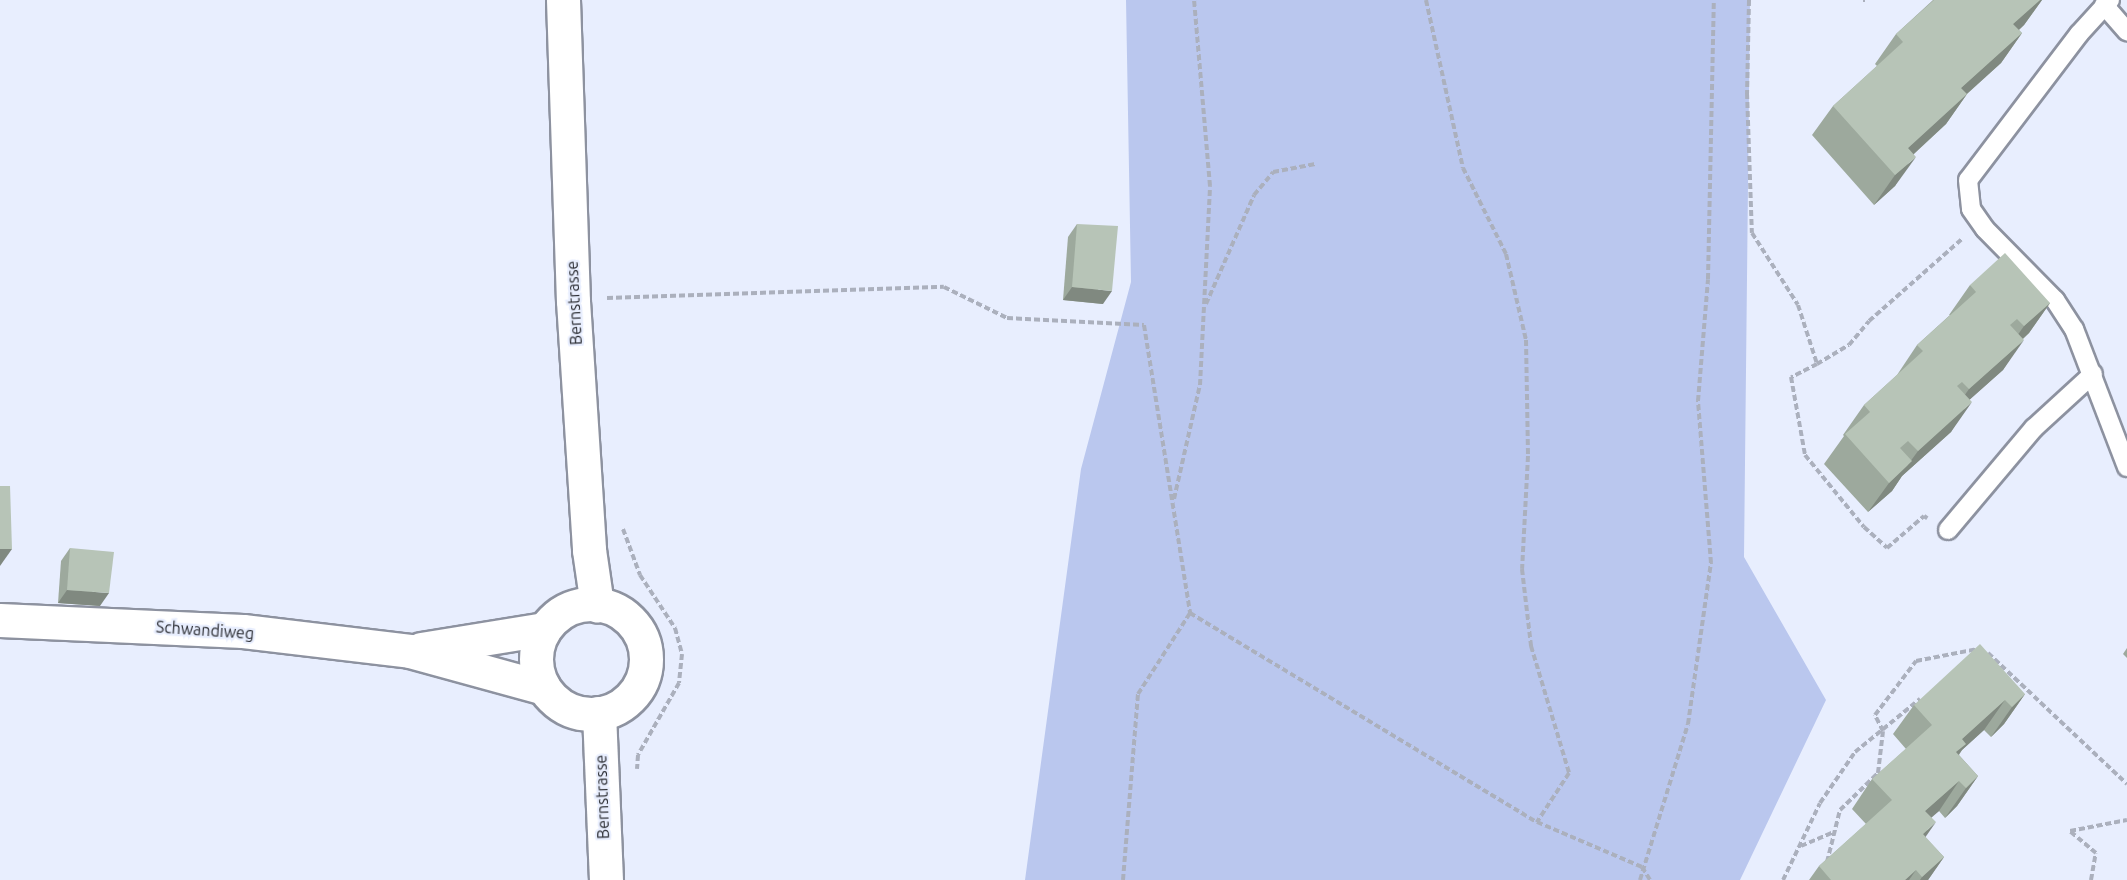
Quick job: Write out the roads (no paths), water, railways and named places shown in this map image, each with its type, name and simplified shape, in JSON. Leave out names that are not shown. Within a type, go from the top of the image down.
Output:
[{"type":"main road","name":"Bernstrasse","points":[[563,0],[573,301],[589,550],[597,605]]},
{"type":"main road","points":[[597,605],[612,608],[636,627],[646,656],[644,672],[628,699],[599,713],[567,709],[544,688],[536,659],[544,629],[567,609],[597,605]]},
{"type":"main road","name":"Schwandiweg","points":[[0,620],[243,631],[410,651],[544,688]]},
{"type":"main road","name":"Schwandiweg","points":[[410,651],[544,629]]},
{"type":"main road","name":"Bernstrasse","points":[[599,713],[606,880]]},
{"type":"lane","points":[[2127,31],[2107,3],[1968,180],[1971,209],[1985,229],[2055,300],[2074,329],[2127,467]]},
{"type":"lane","points":[[1948,530],[2034,428],[2093,374]]}]
